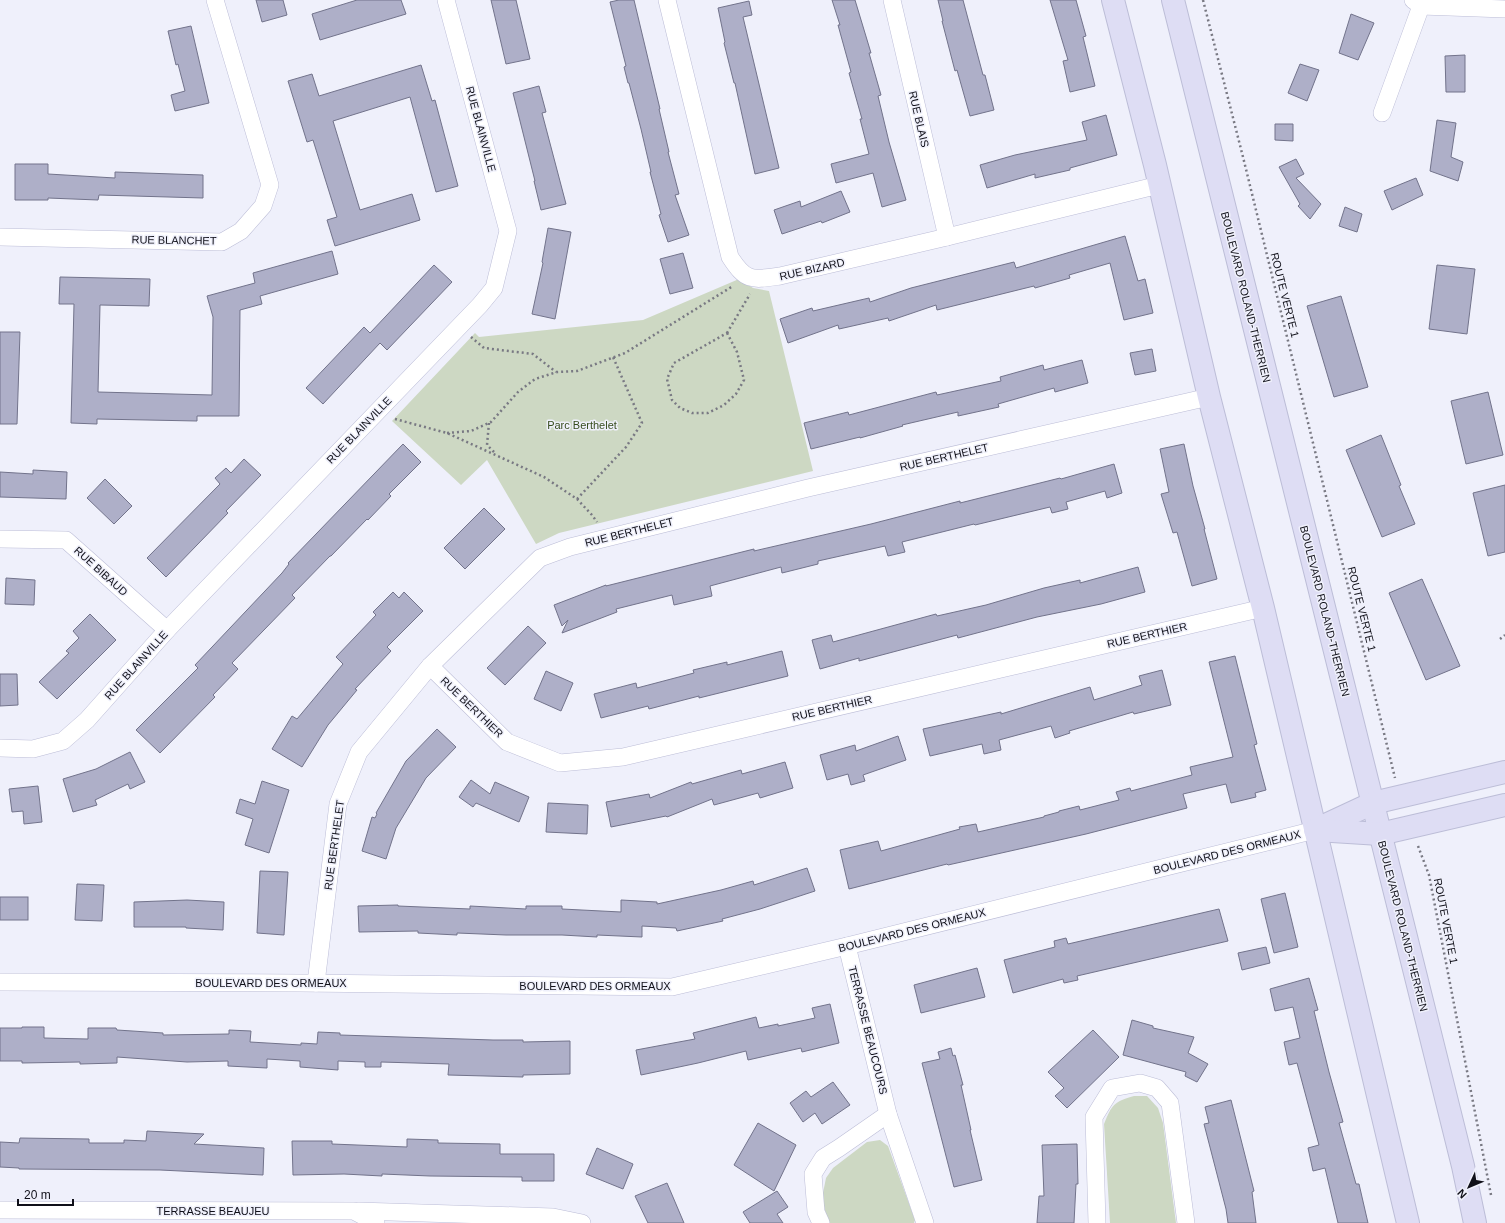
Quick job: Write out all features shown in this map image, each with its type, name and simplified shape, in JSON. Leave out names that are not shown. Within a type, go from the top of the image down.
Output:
[{"type":"main road","points":[[1113,0],[1159,185],[1209,397],[1263,608],[1408,1223]]},
{"type":"main road","name":"BOULEVARD ROLAND-THERRIEN","points":[[1173,0],[1463,1166],[1475,1223]]},
{"type":"main road","name":"BOULEVARD DES ORMEAUX","points":[[1315,830],[1373,803],[1505,772]]},
{"type":"main road","name":"BOULEVARD DES ORMEAUX","points":[[1315,830],[1380,834],[1407,829],[1505,805]]},
{"type":"street","name":"RUE BLANCHET","points":[[0,237],[222,242],[241,231],[263,206],[270,185],[215,0]]},
{"type":"street","name":"RUE BLAINVILLE","points":[[0,748],[33,749],[63,741],[87,720],[167,630],[375,413],[459,328],[480,306],[494,288],[508,231],[446,0]]},
{"type":"street","points":[[667,0],[730,257],[738,269],[753,278]]},
{"type":"street","name":"RUE BLAIS","points":[[892,0],[947,237]]},
{"type":"street","points":[[1382,113],[1417,3],[1505,9]]},
{"type":"street","name":"RUE BIZARD","points":[[753,278],[780,276],[1159,185]]},
{"type":"street","name":"RUE BERTHELET","points":[[316,983],[338,804],[359,752],[430,666],[540,558],[570,547],[808,488],[1209,397]]},
{"type":"street","name":"RUE BIBAUD","points":[[0,539],[66,540],[167,630]]},
{"type":"street","name":"RUE BERTHIER","points":[[430,666],[507,742],[560,763],[623,757],[1263,608]]},
{"type":"street","name":"BOULEVARD DES ORMEAUX","points":[[0,982],[316,983],[672,987],[847,946],[1315,830]]},
{"type":"street","name":"TERRASSE BEAUCOURS","points":[[847,946],[888,1114],[925,1223]]},
{"type":"street","points":[[1097,1223],[1094,1117],[1112,1088],[1140,1083],[1157,1088],[1170,1103],[1186,1223]]},
{"type":"street","points":[[821,1223],[816,1212],[813,1174],[823,1158],[888,1114]]},
{"type":"street","name":"TERRASSE BEAUJEU","points":[[0,1210],[354,1211],[553,1217],[582,1223]]},
{"type":"street","name":"TERRASSE BEAUJEU","points":[[354,1211],[376,1223]]},
{"type":"path","name":"ROUTE VERTE 1","points":[[1202,0],[1243,157],[1400,797]]},
{"type":"path","points":[[727,333],[737,352],[744,380],[736,394],[724,405],[708,413],[692,413],[680,408],[672,400],[667,379],[674,363],[727,333],[753,278]]},
{"type":"path","points":[[447,433],[471,431],[491,422],[518,392],[535,379],[557,372],[577,371],[613,358],[632,349],[711,301],[753,278]]},
{"type":"path","points":[[459,328],[484,348],[533,354],[557,372]]},
{"type":"path","points":[[577,499],[626,447],[642,423],[613,358]]},
{"type":"path","points":[[375,413],[447,433],[544,477],[577,499],[592,515],[605,538]]},
{"type":"path","points":[[489,423],[487,445],[497,455]]},
{"type":"path","points":[[1500,639],[1505,635]]},
{"type":"path","name":"ROUTE VERTE 1","points":[[1407,829],[1418,845],[1429,875],[1492,1199]]},
{"type":"green space","name":"Parc Berthelet","points":[[739,279],[753,288],[769,291],[813,471],[559,533],[536,544],[487,460],[461,485],[392,421],[475,333],[479,337],[643,320]]},
{"type":"green space","points":[[1134,1096],[1147,1096],[1158,1108],[1163,1123],[1176,1223],[1110,1223],[1104,1124],[1114,1105],[1122,1100]]},
{"type":"green space","points":[[880,1140],[888,1146],[915,1220],[914,1223],[828,1223],[822,1198],[826,1178],[833,1168],[867,1142]]},
{"type":"building","points":[[256,0],[283,0],[287,15],[262,22]]},
{"type":"building","points":[[357,0],[401,0],[406,14],[320,40],[312,14]]},
{"type":"building","points":[[491,0],[516,0],[530,59],[506,64]]},
{"type":"building","points":[[619,0],[634,0],[660,109],[668,152],[679,194],[675,195],[689,235],[668,242],[659,215],[661,214],[641,129],[624,67],[626,66],[610,2]]},
{"type":"building","points":[[832,0],[855,0],[871,53],[869,53],[881,95],[878,96],[889,142],[906,200],[882,207],[873,173],[836,183],[831,164],[869,154],[860,119],[862,119],[849,73],[851,72],[838,25],[840,25]]},
{"type":"building","points":[[938,0],[963,0],[994,110],[970,116],[957,70],[955,71]]},
{"type":"building","points":[[1050,0],[1076,0],[1086,36],[1083,37],[1095,86],[1070,92],[1063,61],[1068,60]]},
{"type":"building","points":[[749,1],[752,15],[743,17],[779,168],[755,174],[735,83],[724,43],[718,8]]},
{"type":"building","points":[[1351,14],[1374,23],[1358,60],[1339,53]]},
{"type":"building","points":[[191,26],[209,103],[175,111],[171,95],[185,91],[178,64],[176,65],[168,31]]},
{"type":"building","points":[[1465,55],[1465,92],[1446,92],[1445,56]]},
{"type":"building","points":[[1300,64],[1319,70],[1307,101],[1288,93]]},
{"type":"building","points":[[421,65],[432,101],[435,100],[458,186],[436,192],[410,97],[333,121],[360,210],[412,194],[420,220],[335,246],[327,220],[337,217],[313,140],[307,142],[288,81],[312,74],[319,96]]},
{"type":"building","points":[[539,86],[546,112],[542,113],[566,204],[541,210],[513,93]]},
{"type":"building","points":[[1106,115],[1117,155],[1070,168],[1070,170],[1035,178],[1035,174],[987,188],[980,165],[1015,155],[1087,140],[1082,122]]},
{"type":"building","points":[[1437,120],[1456,123],[1451,157],[1463,162],[1458,181],[1430,171]]},
{"type":"building","points":[[1275,124],[1293,124],[1293,141],[1275,140]]},
{"type":"building","points":[[1296,159],[1304,174],[1296,178],[1321,204],[1310,219],[1298,206],[1300,204],[1279,167]]},
{"type":"building","points":[[15,164],[48,164],[48,174],[115,178],[115,172],[203,175],[203,198],[99,195],[98,200],[48,198],[48,200],[15,200]]},
{"type":"building","points":[[1416,178],[1423,195],[1392,210],[1384,191]]},
{"type":"building","points":[[841,191],[850,212],[822,223],[821,221],[782,234],[774,210],[800,201],[801,207]]},
{"type":"building","points":[[1345,207],[1362,214],[1357,232],[1339,226]]},
{"type":"building","points":[[548,228],[571,232],[555,319],[532,314],[543,263]]},
{"type":"building","points":[[1125,236],[1138,281],[1145,279],[1153,313],[1124,320],[1110,263],[1069,275],[1070,278],[1035,288],[1034,286],[937,310],[936,305],[889,321],[888,318],[839,329],[838,325],[788,343],[780,319],[812,308],[813,311],[869,298],[870,302],[911,288],[1014,262],[1016,268]]},
{"type":"building","points":[[332,251],[338,274],[260,296],[262,304],[240,310],[239,416],[197,416],[197,421],[97,419],[97,424],[71,423],[74,304],[59,304],[60,277],[150,279],[149,306],[100,305],[98,392],[212,395],[213,317],[207,296],[255,283],[253,273]]},
{"type":"building","points":[[683,253],[693,288],[670,294],[660,259]]},
{"type":"building","points":[[434,265],[452,282],[387,350],[380,343],[323,404],[306,388],[364,327],[370,333]]},
{"type":"building","points":[[1437,265],[1475,269],[1467,334],[1429,329]]},
{"type":"building","points":[[1341,296],[1368,387],[1334,397],[1307,306]]},
{"type":"building","points":[[0,332],[20,332],[17,424],[0,424]]},
{"type":"building","points":[[1152,349],[1156,371],[1135,375],[1130,353]]},
{"type":"building","points":[[1082,360],[1088,383],[1055,392],[1054,388],[998,404],[999,407],[958,416],[958,412],[902,425],[903,426],[860,438],[811,449],[804,423],[848,412],[849,415],[936,392],[937,395],[1001,381],[1000,377],[1043,365],[1044,370]]},
{"type":"building","points":[[1488,392],[1503,455],[1466,464],[1451,401]]},
{"type":"building","points":[[1381,435],[1401,485],[1399,486],[1415,524],[1382,537],[1346,450]]},
{"type":"building","points":[[403,444],[421,462],[389,494],[391,496],[368,520],[367,519],[292,595],[295,598],[232,663],[238,669],[213,695],[215,697],[160,753],[136,730],[198,668],[195,665],[282,573],[289,564],[288,563]]},
{"type":"building","points":[[1184,444],[1193,486],[1217,579],[1192,586],[1177,532],[1173,533],[1161,494],[1169,492],[1160,449]]},
{"type":"building","points":[[244,459],[261,475],[226,511],[228,513],[166,577],[147,558],[220,484],[215,478],[226,468],[231,473]]},
{"type":"building","points":[[1114,464],[1122,493],[1107,498],[1105,491],[1066,502],[1068,509],[1052,513],[1050,507],[902,542],[905,552],[888,556],[885,546],[818,561],[818,564],[782,573],[781,567],[710,586],[712,596],[674,605],[672,595],[616,609],[617,612],[562,633],[568,620],[562,626],[554,605],[606,585],[754,549],[754,551],[871,524],[960,501],[960,503],[1060,478],[1061,479]]},
{"type":"building","points":[[33,470],[67,472],[66,499],[0,497],[0,472],[33,474]]},
{"type":"building","points":[[105,479],[132,506],[114,524],[87,498]]},
{"type":"building","points":[[1505,485],[1505,552],[1488,556],[1473,493]]},
{"type":"building","points":[[484,508],[505,529],[465,569],[444,548]]},
{"type":"building","points":[[1138,567],[1145,592],[1101,604],[1037,617],[958,638],[957,635],[859,661],[859,658],[820,669],[812,640],[831,635],[833,642],[936,614],[937,616],[986,605],[1044,588],[1080,580],[1080,583]]},
{"type":"building","points":[[6,578],[35,580],[34,605],[5,604]]},
{"type":"building","points":[[1422,579],[1460,666],[1426,680],[1389,593]]},
{"type":"building","points":[[393,592],[399,598],[404,592],[423,611],[387,647],[391,651],[355,689],[357,690],[328,725],[302,767],[272,749],[292,716],[297,719],[343,664],[336,657],[376,615],[373,612]]},
{"type":"building","points":[[90,614],[116,640],[57,699],[39,682],[69,653],[66,651],[79,638],[73,631]]},
{"type":"building","points":[[528,626],[546,643],[505,685],[487,668]]},
{"type":"building","points":[[782,651],[788,676],[699,698],[699,696],[649,709],[648,706],[601,718],[594,694],[636,683],[637,688],[694,673],[693,670],[727,662],[727,665]]},
{"type":"building","points":[[1235,656],[1257,744],[1254,745],[1266,790],[1255,793],[1256,797],[1231,803],[1226,784],[1183,794],[1187,808],[1086,834],[947,864],[849,889],[840,850],[878,841],[881,851],[960,829],[959,827],[976,824],[978,832],[1044,817],[1059,811],[1079,806],[1080,810],[1119,800],[1116,792],[1130,788],[1131,791],[1192,775],[1190,767],[1233,757],[1209,662]]},
{"type":"building","points":[[1162,670],[1171,705],[1134,714],[1133,712],[1069,731],[1070,733],[1055,738],[1051,726],[999,740],[1001,750],[984,754],[982,744],[930,756],[923,729],[1001,712],[1001,714],[1090,687],[1094,700],[1142,685],[1139,676]]},
{"type":"building","points":[[546,671],[573,683],[561,711],[534,699]]},
{"type":"building","points":[[0,674],[17,674],[18,705],[0,706]]},
{"type":"building","points":[[437,729],[456,747],[426,778],[396,828],[386,859],[362,851],[372,817],[375,818],[376,813],[406,761]]},
{"type":"building","points":[[898,736],[906,760],[863,775],[865,781],[851,785],[848,774],[827,780],[820,755],[855,745],[856,751]]},
{"type":"building","points":[[130,752],[145,782],[130,789],[128,784],[95,800],[97,805],[73,812],[63,779],[96,769]]},
{"type":"building","points":[[785,762],[793,788],[760,798],[758,793],[714,805],[712,799],[667,817],[611,827],[606,802],[649,794],[650,798],[691,782],[692,784],[741,770],[742,774]]},
{"type":"building","points":[[471,780],[490,794],[495,782],[529,797],[519,822],[476,803],[473,807],[459,797]]},
{"type":"building","points":[[262,781],[289,790],[269,853],[245,845],[253,819],[236,813],[240,799],[255,804]]},
{"type":"building","points":[[38,786],[42,822],[24,824],[23,811],[12,812],[9,789]]},
{"type":"building","points":[[548,803],[588,805],[587,834],[546,832]]},
{"type":"building","points":[[807,868],[815,891],[760,909],[722,919],[723,921],[677,931],[676,928],[642,926],[642,937],[457,933],[457,935],[418,933],[418,931],[359,932],[358,906],[398,905],[470,909],[470,906],[526,909],[526,906],[562,906],[562,909],[621,912],[621,900],[657,902],[657,904],[721,890],[753,881],[754,885]]},
{"type":"building","points":[[260,871],[288,872],[284,935],[257,933]]},
{"type":"building","points":[[77,884],[104,885],[102,921],[75,920]]},
{"type":"building","points":[[1285,893],[1298,947],[1274,953],[1261,899]]},
{"type":"building","points":[[0,897],[28,897],[28,920],[0,920]]},
{"type":"building","points":[[187,900],[224,902],[223,930],[186,927],[134,927],[134,902]]},
{"type":"building","points":[[1219,909],[1228,941],[1077,976],[1078,980],[1064,983],[1063,979],[1013,993],[1004,960],[1055,947],[1054,941],[1066,938],[1068,944]]},
{"type":"building","points":[[1266,947],[1270,963],[1242,970],[1238,953]]},
{"type":"building","points":[[977,968],[985,997],[921,1013],[914,985]]},
{"type":"building","points":[[1309,978],[1318,1010],[1314,1011],[1343,1122],[1339,1123],[1356,1184],[1359,1184],[1368,1223],[1338,1223],[1325,1168],[1313,1171],[1308,1148],[1319,1145],[1297,1063],[1289,1065],[1284,1042],[1300,1038],[1293,1007],[1275,1011],[1270,989]]},
{"type":"building","points":[[830,1004],[839,1043],[802,1052],[801,1048],[748,1060],[746,1051],[641,1075],[636,1050],[695,1039],[693,1033],[756,1017],[759,1028],[778,1024],[778,1026],[815,1018],[812,1008]]},
{"type":"building","points":[[1132,1020],[1153,1026],[1153,1028],[1194,1037],[1188,1053],[1208,1064],[1197,1082],[1185,1076],[1186,1072],[1123,1055]]},
{"type":"building","points":[[44,1027],[44,1038],[88,1039],[88,1028],[116,1028],[117,1030],[163,1033],[163,1035],[229,1034],[229,1030],[251,1031],[250,1042],[301,1045],[301,1043],[317,1044],[318,1032],[340,1033],[340,1035],[523,1040],[523,1042],[570,1041],[570,1074],[523,1075],[523,1077],[448,1075],[449,1064],[381,1062],[381,1067],[365,1067],[365,1062],[338,1061],[338,1070],[300,1067],[300,1061],[267,1059],[267,1068],[228,1066],[228,1061],[187,1062],[117,1057],[117,1063],[80,1064],[80,1062],[22,1063],[22,1061],[0,1061],[0,1028]]},
{"type":"building","points":[[1093,1030],[1119,1057],[1067,1108],[1055,1096],[1064,1088],[1048,1072]]},
{"type":"building","points":[[951,1048],[953,1056],[955,1055],[963,1085],[961,1085],[982,1180],[954,1187],[922,1063],[940,1059],[938,1052]]},
{"type":"building","points":[[833,1082],[850,1105],[822,1124],[815,1113],[803,1122],[790,1103],[806,1091],[811,1097]]},
{"type":"building","points":[[1231,1100],[1254,1191],[1252,1192],[1256,1223],[1228,1223],[1226,1209],[1204,1124],[1209,1123],[1205,1107]]},
{"type":"building","points":[[758,1123],[796,1145],[774,1191],[734,1165]]},
{"type":"building","points":[[147,1131],[204,1134],[194,1144],[264,1148],[263,1175],[160,1170],[19,1169],[0,1167],[0,1142],[19,1143],[20,1138],[89,1139],[89,1143],[124,1143],[124,1140],[146,1141]]},
{"type":"building","points":[[407,1139],[438,1140],[438,1143],[500,1144],[500,1154],[554,1154],[554,1181],[522,1181],[522,1177],[382,1174],[382,1176],[344,1174],[293,1175],[292,1141],[332,1141],[332,1144],[407,1147]]},
{"type":"building","points":[[1077,1144],[1078,1184],[1076,1184],[1074,1223],[1037,1223],[1039,1196],[1044,1196],[1042,1145]]},
{"type":"building","points":[[597,1148],[633,1164],[623,1189],[586,1174]]},
{"type":"building","points":[[667,1183],[684,1223],[648,1223],[635,1196]]},
{"type":"building","points":[[777,1191],[788,1207],[777,1214],[783,1223],[750,1223],[743,1212]]}]
